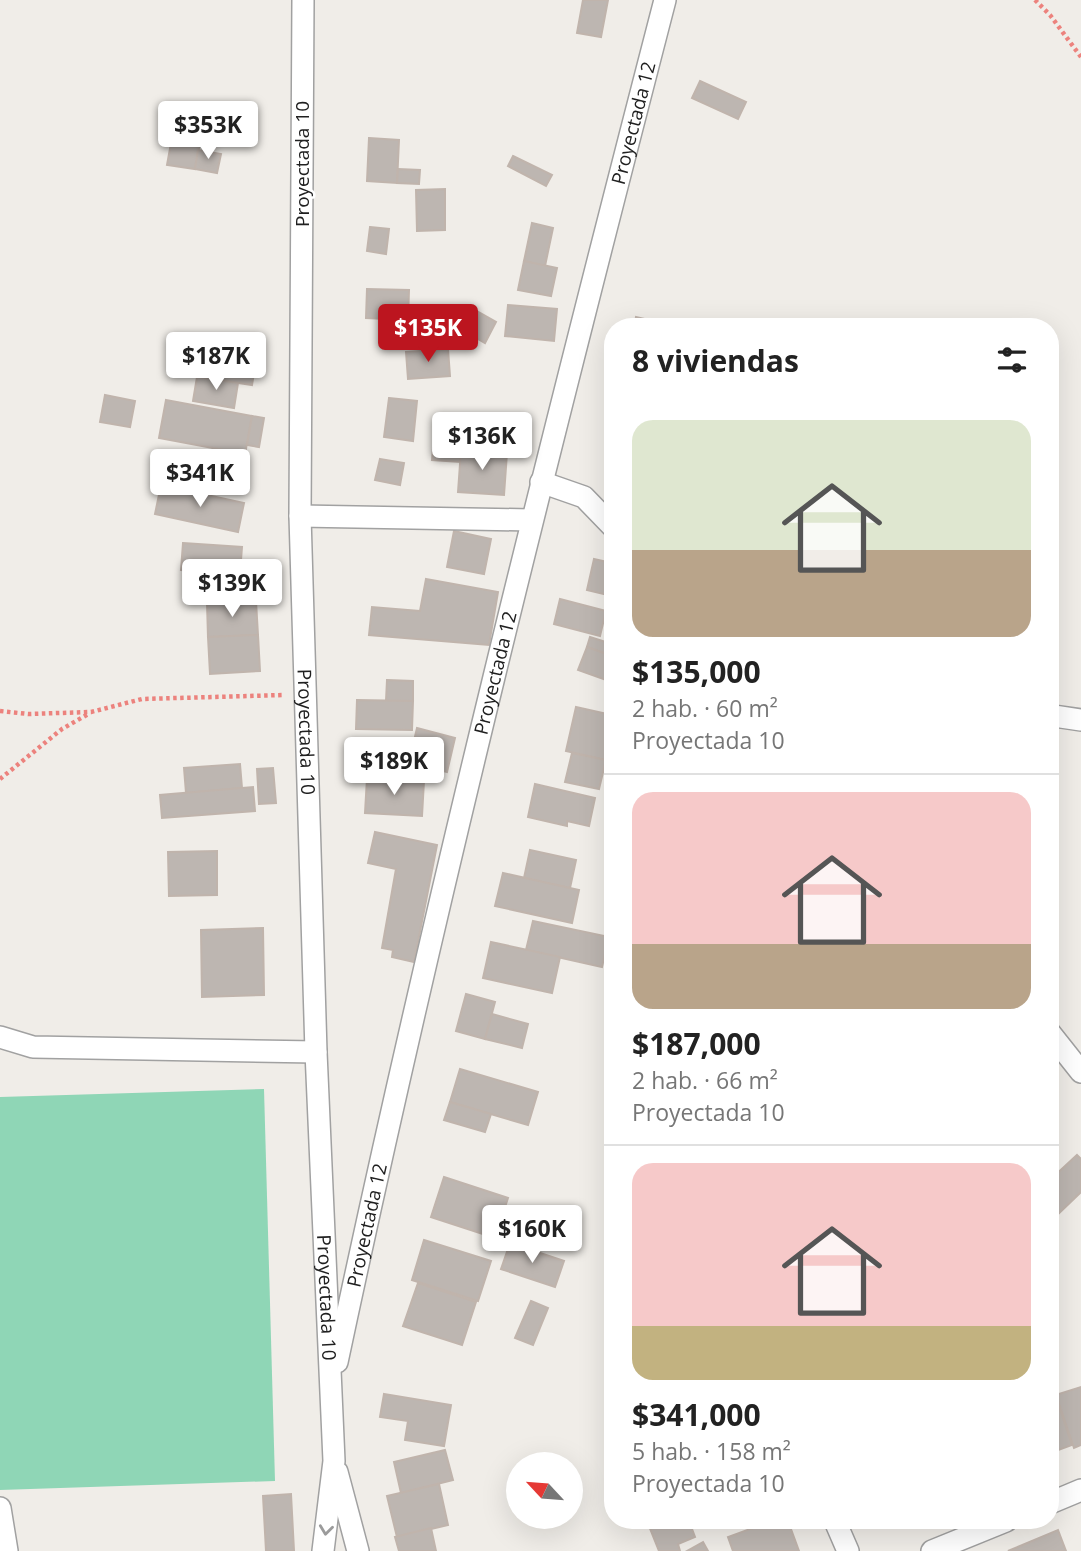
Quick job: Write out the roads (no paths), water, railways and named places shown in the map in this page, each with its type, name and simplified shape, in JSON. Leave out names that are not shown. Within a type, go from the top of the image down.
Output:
[{"type":"street","name":"Proyectada 10","points":[[303,0],[300,516],[316,1052],[334,1461]]},
{"type":"street","name":"Proyectada 12","points":[[331,1391],[382,1152],[531,520],[665,0]]},
{"type":"street","points":[[541,482],[584,496],[604,517]]},
{"type":"street","points":[[300,516],[531,520]]},
{"type":"street","points":[[1059,717],[1081,720]]},
{"type":"street","points":[[0,1037],[33,1047],[316,1052]]},
{"type":"street","points":[[1059,1044],[1081,1072]]},
{"type":"street","points":[[323,1551],[334,1461]]},
{"type":"street","points":[[334,1461],[358,1551]]},
{"type":"street","points":[[1059,1499],[1081,1490]]},
{"type":"street","points":[[0,1508],[7,1551]]},
{"type":"street","points":[[838,1529],[848,1551]]},
{"type":"street","points":[[932,1551],[986,1529]]}]
